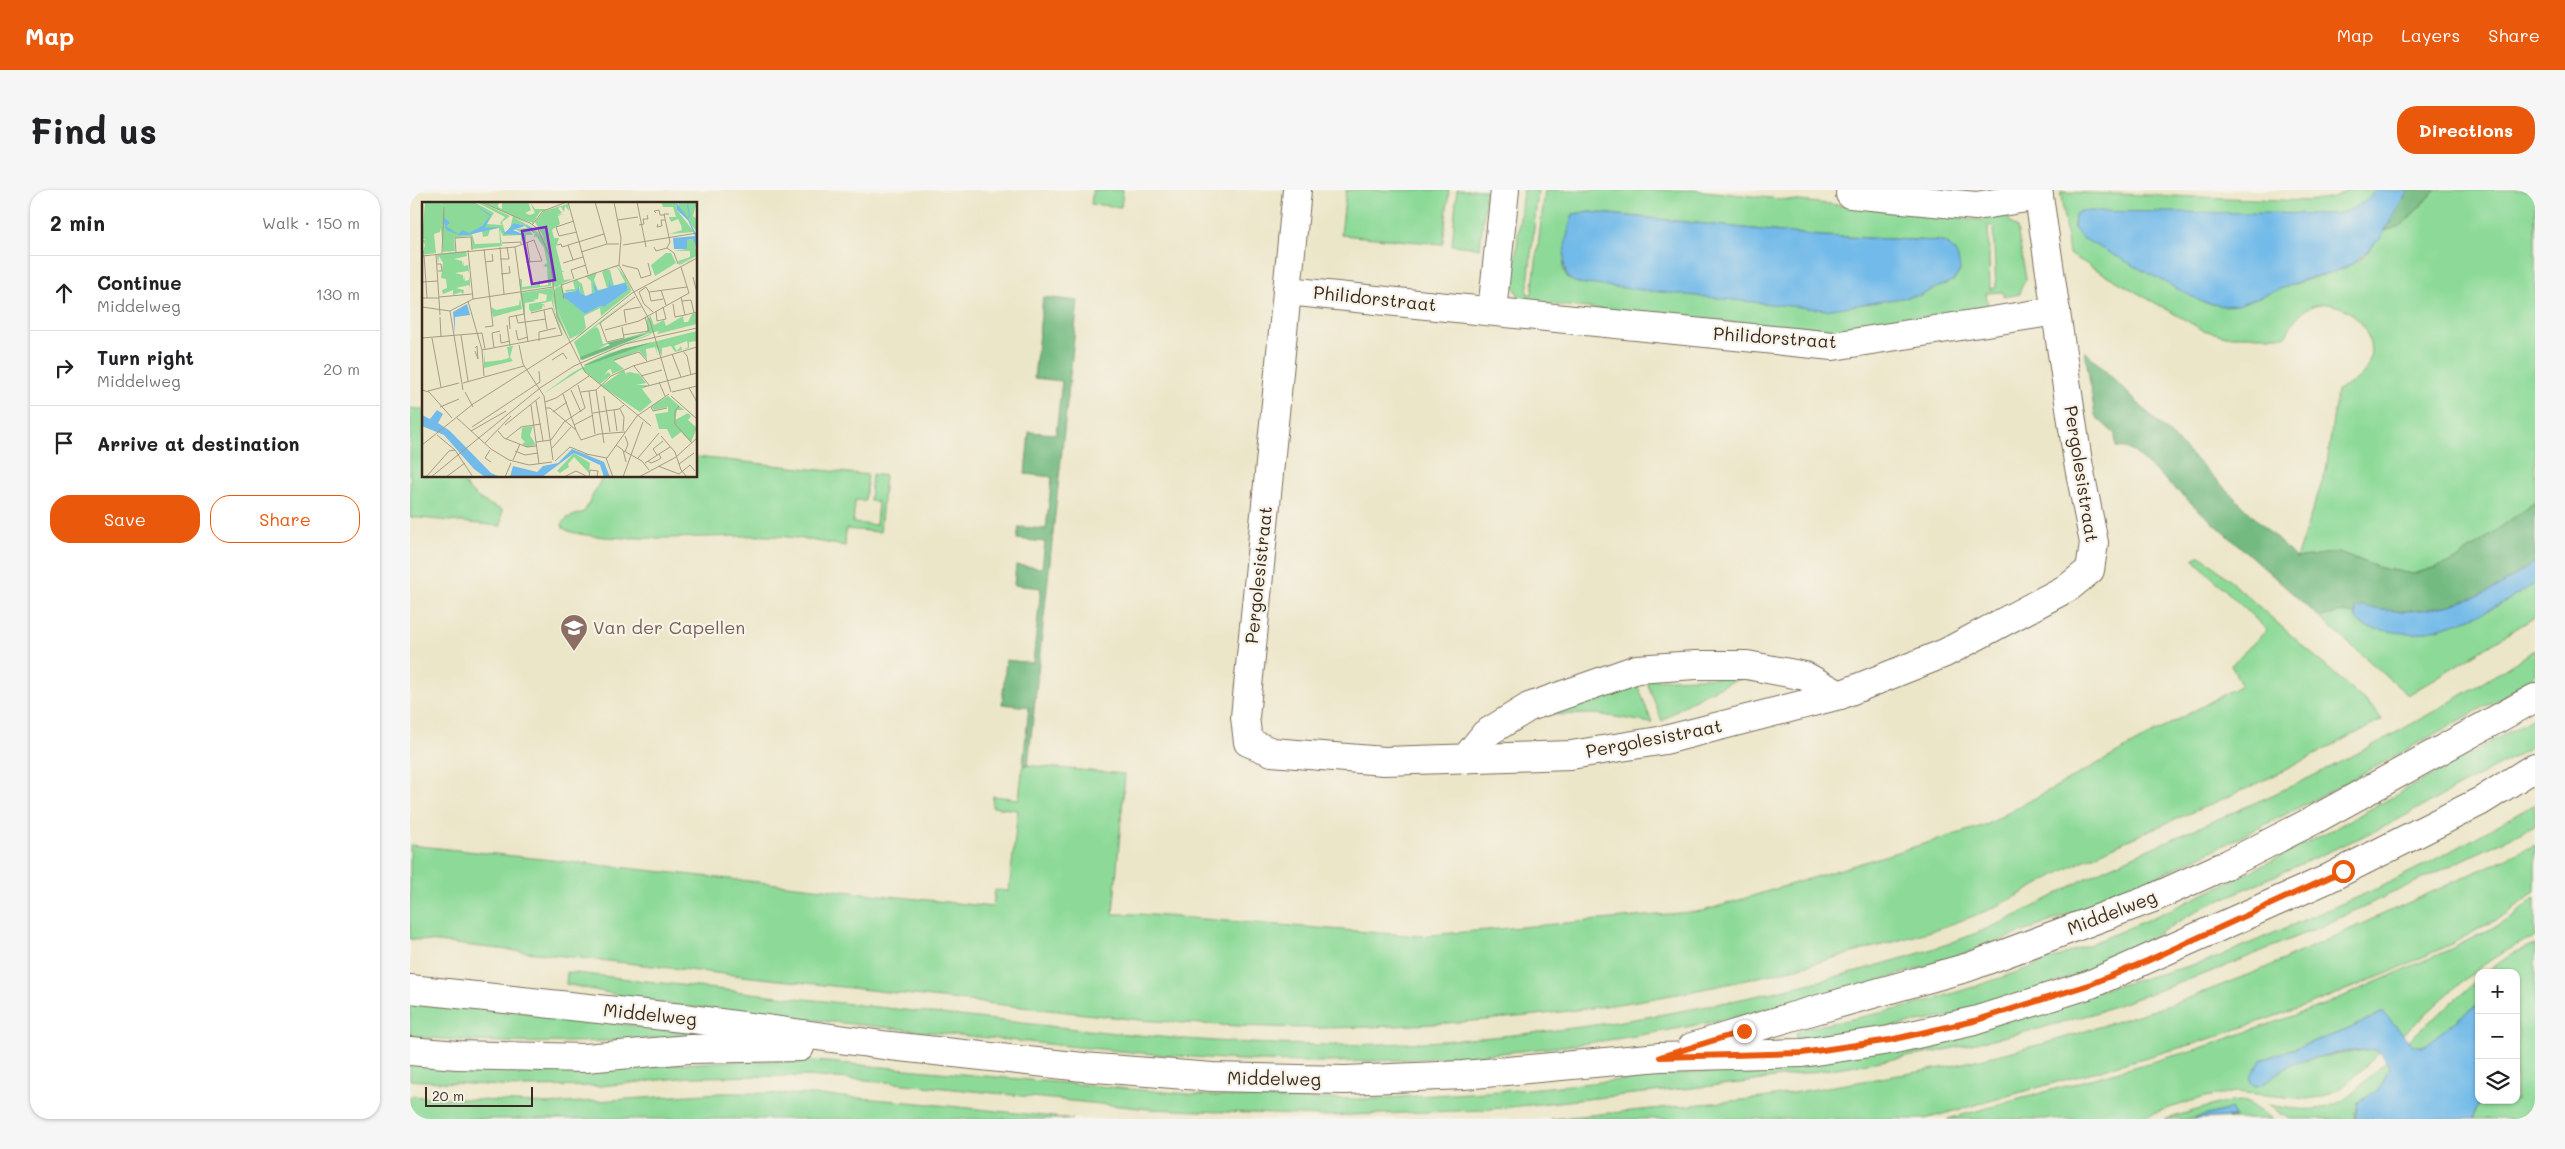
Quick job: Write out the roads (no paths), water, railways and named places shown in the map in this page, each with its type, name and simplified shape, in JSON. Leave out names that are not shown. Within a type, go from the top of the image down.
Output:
[{"type":"main road","name":"Pergolesistraat","points":[[1297,190],[1245,717],[1248,742],[1272,752],[1384,762],[1570,755],[1665,740],[1840,695],[1945,653],[2070,588],[2090,570],[2094,543],[2078,462],[2038,193]]},
{"type":"main road","points":[[1492,311],[1505,190]]},
{"type":"main road","points":[[1850,194],[1976,206],[2038,193]]},
{"type":"main road","name":"Philidorstraat","points":[[1287,291],[1833,346],[2056,311]]},
{"type":"main road","points":[[1465,758],[1485,734],[1529,707],[1638,669],[1695,665],[1747,665],[1805,676],[1840,695]]},
{"type":"main road","name":"Middelweg","points":[[1660,1057],[1794,1016],[1969,967],[2153,898],[2228,864],[2314,820],[2535,698]]},
{"type":"main road","name":"Middelweg","points":[[410,990],[692,1019],[890,1046],[1083,1067],[1276,1080],[1345,1080],[1463,1075],[1660,1057],[1802,1053],[1890,1040],[1974,1021],[2091,984],[2325,880],[2481,801],[2535,767]]},
{"type":"main road","name":"Middelweg","points":[[410,1051],[457,1055],[585,1058],[689,1049],[890,1046]]},
{"type":"water","points":[[2376,190],[2408,190],[2380,239],[2354,263],[2334,272],[2312,277],[2238,305],[2224,306],[2202,302],[2082,238],[2074,228],[2075,214],[2081,211],[2336,214],[2358,206]]},
{"type":"water","points":[[1590,212],[1821,236],[1938,241],[1943,242],[1955,251],[1960,271],[1954,280],[1921,295],[1826,310],[1577,283],[1569,279],[1564,265],[1567,238],[1573,214]]},
{"type":"water","points":[[2535,562],[2535,583],[2494,608],[2449,626],[2418,633],[2405,633],[2365,626],[2356,619],[2356,609],[2363,606],[2393,611],[2425,610],[2471,599],[2492,590]]},
{"type":"water","points":[[2475,1007],[2475,1104],[2478,1104],[2474,1119],[2355,1119],[2358,1102],[2381,1088],[2389,1066],[2380,1052],[2375,1050],[2345,1052],[2307,1060],[2289,1066],[2260,1085],[2256,1086],[2251,1083],[2250,1078],[2261,1060],[2347,1030],[2383,1012],[2413,1045],[2422,1047]]},
{"type":"water","points":[[2231,1109],[2235,1117],[2192,1119]]},
{"type":"place","name":"Van der Capellen","points":[[574,652]]}]
